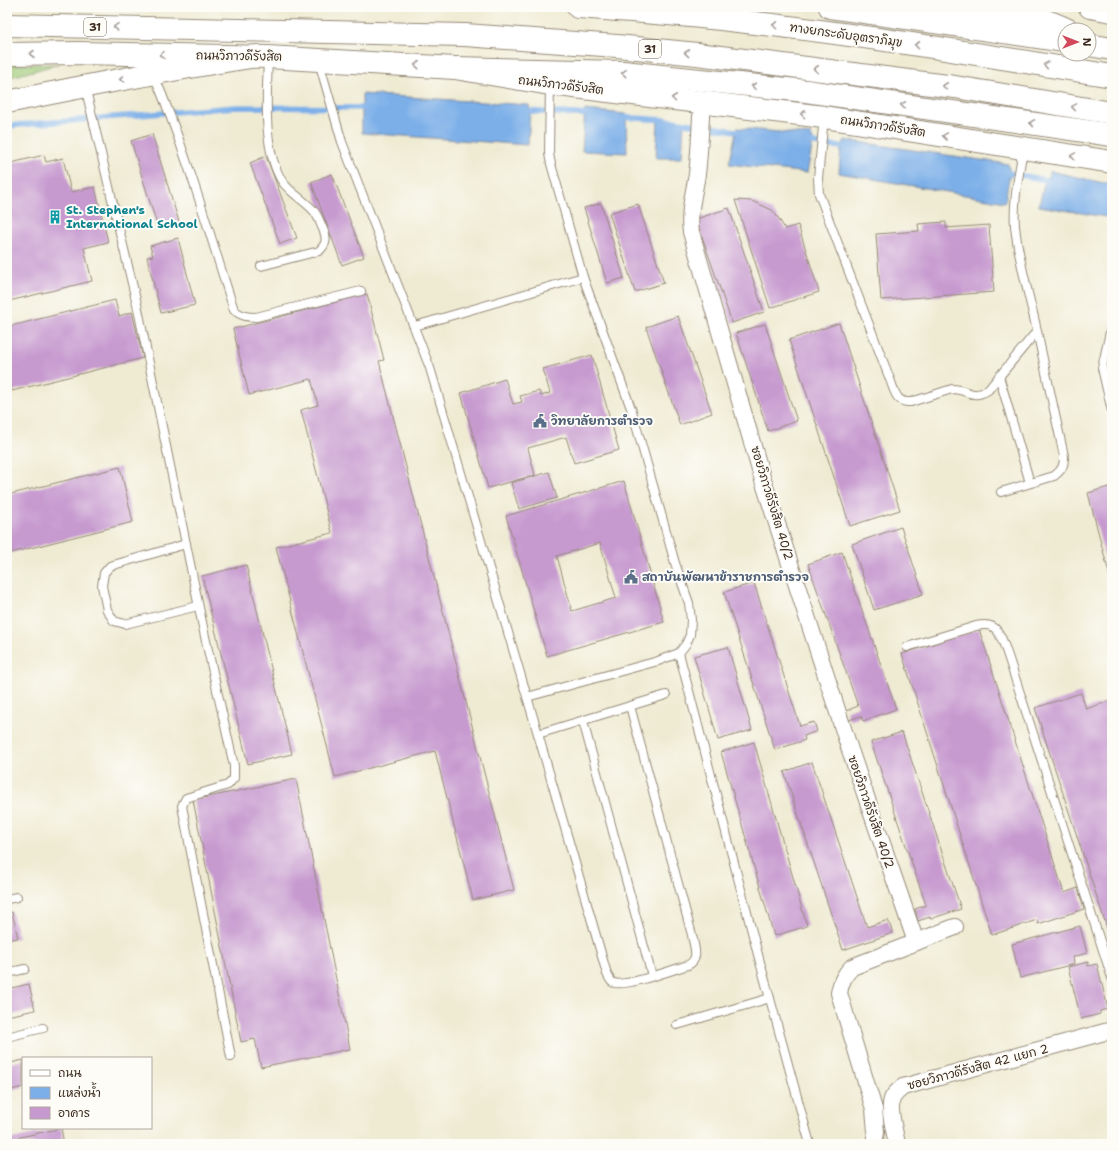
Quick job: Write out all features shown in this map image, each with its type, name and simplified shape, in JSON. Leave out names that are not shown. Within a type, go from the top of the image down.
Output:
[{"type":"main road","name":"ทางยกระดับอุตราภิมุข","points":[[578,7],[727,20],[810,30],[969,52],[1112,76]]},
{"type":"main road","name":"ทางยกระดับอุตราภิมุข","points":[[830,7],[1057,40]]},
{"type":"main road","points":[[890,7],[992,18],[1057,30]]},
{"type":"main road","points":[[989,7],[1031,16],[1057,24]]},
{"type":"main road","points":[[1090,7],[1112,11]]},
{"type":"main road","name":"31","points":[[7,25],[465,35],[617,46],[704,54],[955,87],[1112,113]]},
{"type":"main road","name":"ถนนวิภาวดีรังสิต","points":[[7,54],[79,53],[262,57],[456,68],[701,111],[824,117],[1112,162]]},
{"type":"main road","points":[[7,102],[153,74],[262,57]]},
{"type":"main road","points":[[456,68],[623,72],[806,92],[1112,135]]},
{"type":"street","name":"ซอยวิภาวดีรังสิต 40/2","points":[[701,111],[697,165],[690,205],[689,220],[691,232],[767,492],[850,750],[916,942]]},
{"type":"street","points":[[874,1144],[876,1132],[874,1109],[839,993],[840,983],[845,974],[852,967],[955,927]]},
{"type":"street","name":"ซอยวิภาวดีรังสิต 42 แยก 2","points":[[896,1144],[891,1107],[892,1098],[897,1091],[903,1087],[1112,1030]]},
{"type":"lane","points":[[261,266],[319,251],[326,242],[324,233],[315,212],[283,183],[276,170],[268,135],[267,98],[262,57]]},
{"type":"lane","points":[[318,59],[342,142],[415,326],[430,368],[607,974],[611,981],[617,984],[632,982],[688,965],[694,962],[696,958],[692,935],[630,706]]},
{"type":"lane","points":[[153,74],[177,135],[234,310],[240,315],[256,317],[361,291]]},
{"type":"lane","points":[[527,697],[658,661],[679,653],[686,644],[690,635],[691,620],[688,603],[675,563],[632,412],[583,277],[549,154],[550,84]]},
{"type":"lane","points":[[85,86],[137,304],[198,606],[234,766],[234,778],[228,785],[186,798],[182,806],[231,1057]]},
{"type":"lane","points":[[824,117],[820,142],[818,178],[819,194],[897,397],[905,402],[952,389],[958,389],[976,395],[982,394],[988,390],[1037,331]]},
{"type":"lane","points":[[1001,492],[1054,476],[1061,471],[1064,465],[1064,456],[1017,241],[1015,209],[1019,172],[1024,148]]},
{"type":"lane","points":[[415,326],[583,277]]},
{"type":"lane","points":[[1112,323],[1102,362],[1112,411]]},
{"type":"lane","points":[[999,376],[1030,483]]},
{"type":"lane","points":[[186,544],[110,566],[104,573],[102,586],[107,610],[114,621],[125,624],[198,606]]},
{"type":"lane","points":[[907,647],[976,626],[986,625],[993,627],[998,632],[1009,659],[1112,978]]},
{"type":"lane","points":[[679,653],[810,1144]]},
{"type":"lane","points":[[538,734],[666,695]]},
{"type":"lane","points":[[583,721],[652,976]]},
{"type":"lane","points":[[7,899],[17,897]]},
{"type":"lane","points":[[7,974],[25,969]]},
{"type":"lane","points":[[677,1025],[770,998]]},
{"type":"lane","points":[[7,1037],[43,1028]]},
{"type":"green space","points":[[59,64],[7,78],[7,65]]},
{"type":"water","points":[[362,94],[529,105],[528,145],[362,133]]},
{"type":"water","points":[[585,110],[626,114],[627,153],[582,151]]},
{"type":"water","points":[[658,119],[684,123],[682,158],[656,158]]},
{"type":"water","points":[[737,128],[811,135],[813,142],[807,173],[729,164]]},
{"type":"water","points":[[845,140],[1008,164],[1010,173],[1005,202],[839,173],[841,147]]},
{"type":"water","points":[[1051,171],[1112,185],[1112,218],[1039,206],[1045,180]]},
{"type":"building","points":[[152,134],[179,222],[158,228],[131,141]]},
{"type":"building","name":"St. Stephen's International School","points":[[44,155],[46,162],[63,158],[71,192],[95,187],[108,242],[84,248],[92,281],[9,301],[11,309],[7,310],[7,164]]},
{"type":"building","points":[[266,156],[297,238],[280,244],[250,163]]},
{"type":"building","points":[[332,174],[364,257],[342,265],[311,182]]},
{"type":"building","points":[[735,200],[752,201],[772,210],[785,229],[798,225],[819,292],[770,308]]},
{"type":"building","points":[[601,203],[624,278],[607,283],[584,208]]},
{"type":"building","points":[[638,204],[664,283],[635,292],[609,213]]},
{"type":"building","points":[[729,208],[764,312],[732,323],[696,219]]},
{"type":"building","points":[[946,222],[946,228],[989,225],[994,292],[881,300],[876,234],[919,231],[918,224]]},
{"type":"building","points":[[178,238],[195,305],[161,313],[147,257],[153,256],[150,246]]},
{"type":"building","points":[[367,294],[384,360],[379,361],[514,890],[473,900],[435,751],[335,777],[276,547],[332,533],[301,410],[318,405],[311,379],[249,395],[233,329]]},
{"type":"building","points":[[115,300],[119,316],[132,312],[143,358],[12,391],[7,370],[7,327]]},
{"type":"building","points":[[678,316],[712,413],[680,425],[646,327]]},
{"type":"building","points":[[839,323],[900,510],[850,526],[789,340]]},
{"type":"building","points":[[765,324],[797,421],[768,431],[736,333]]},
{"type":"building","name":"วิทยาลัยการตำรวจ","points":[[592,355],[619,450],[574,463],[566,437],[528,448],[535,475],[488,488],[461,393],[505,379],[513,404],[522,402],[520,396],[539,391],[541,396],[550,393],[543,369]]},
{"type":"building","points":[[120,467],[133,522],[7,554],[7,495]]},
{"type":"building","points":[[549,472],[557,498],[519,509],[511,483]]},
{"type":"building","name":"สถาบันพัฒนาข้าราชการตำรวจ","points":[[624,481],[664,622],[547,656],[506,516]],"holes":[[[600,543],[616,598],[572,611],[557,556]]]},
{"type":"building","points":[[1112,486],[1112,581],[1111,581],[1088,493]]},
{"type":"building","points":[[901,527],[923,594],[874,610],[852,544]]},
{"type":"building","points":[[842,552],[896,709],[863,721],[861,716],[849,720],[846,711],[858,706],[808,564]]},
{"type":"building","points":[[246,565],[292,754],[248,764],[202,576]]},
{"type":"building","points":[[754,583],[800,726],[814,722],[817,731],[804,736],[805,740],[775,750],[724,592]]},
{"type":"building","points":[[979,629],[1064,893],[1078,888],[1084,909],[1038,924],[1037,920],[992,935],[902,654]]},
{"type":"building","points":[[728,647],[752,730],[718,740],[694,656]]},
{"type":"building","points":[[1081,693],[1086,709],[1112,700],[1112,943],[1035,708]]},
{"type":"building","points":[[902,732],[961,909],[930,919],[930,917],[918,921],[915,909],[926,905],[871,742]]},
{"type":"building","points":[[754,742],[807,926],[774,936],[721,752]]},
{"type":"building","points":[[812,762],[867,927],[888,920],[893,933],[843,950],[784,772]]},
{"type":"building","points":[[296,779],[350,1049],[261,1067],[255,1039],[241,1042],[193,800]]},
{"type":"building","points":[[12,912],[18,938],[7,940],[7,913]]},
{"type":"building","points":[[1080,926],[1087,953],[1073,957],[1074,964],[1020,978],[1012,944]]},
{"type":"building","points":[[1088,962],[1088,966],[1097,964],[1108,1009],[1100,1011],[1100,1014],[1081,1019],[1068,967]]},
{"type":"building","points":[[29,984],[35,1010],[7,1016],[7,989]]},
{"type":"building","points":[[22,1060],[22,1087],[7,1091],[7,1064]]},
{"type":"building","points":[[61,1129],[64,1144],[7,1144],[7,1140]]},
{"type":"waterway","points":[[7,126],[235,107],[368,108]]},
{"type":"waterway","points":[[525,111],[592,115]]},
{"type":"waterway","points":[[619,117],[666,120],[743,132]]},
{"type":"waterway","points":[[807,142],[848,148]]},
{"type":"waterway","points":[[1004,172],[1051,181]]},
{"type":"place","name":"St. Stephen's International School","points":[[55,217]]},
{"type":"place","name":"วิทยาลัยการตำรวจ","points":[[540,421]]},
{"type":"place","name":"สถาบันพัฒนาข้าราชการตำรวจ","points":[[631,577]]}]
